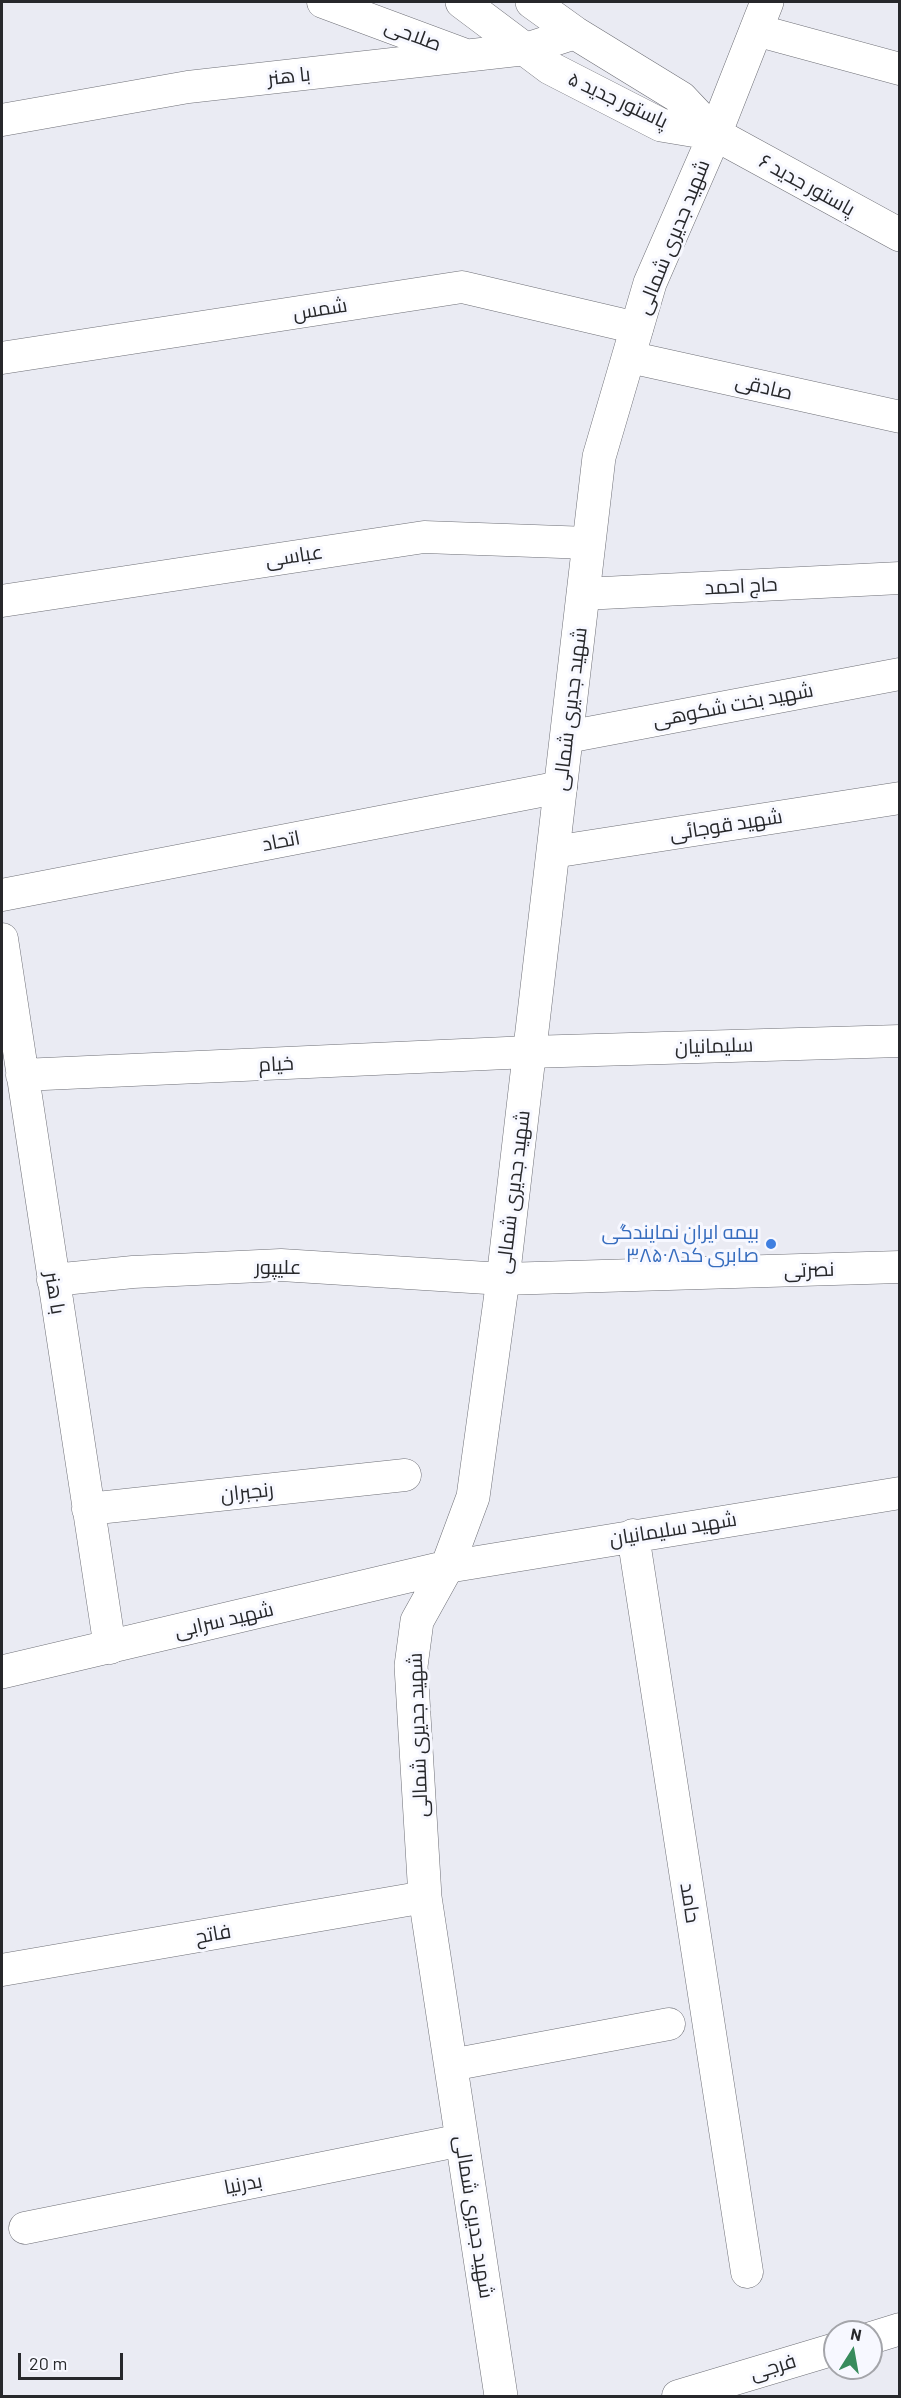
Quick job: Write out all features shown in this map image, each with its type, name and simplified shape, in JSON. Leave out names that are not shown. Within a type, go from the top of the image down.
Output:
[{"type":"main road","name":"پاستور جدید ۵","points":[[462,2],[550,68],[661,125],[715,134]]},
{"type":"main road","name":"پاستور جدید ۵","points":[[532,2],[575,33],[681,98],[715,134]]},
{"type":"main road","name":"شهید جدیری شمالی","points":[[501,2397],[425,1898],[411,1666],[417,1621],[447,1567],[472,1497],[502,1279],[599,457],[650,283],[715,134],[761,16]]},
{"type":"main road","name":"پاستور جدید ۶","points":[[715,134],[900,235]]},
{"type":"main road","name":"شهید سرابی","points":[[2,1672],[447,1567]]},
{"type":"street","name":"صلاحی","points":[[323,2],[470,56]]},
{"type":"street","points":[[761,16],[900,69]]},
{"type":"street","name":"با هنر","points":[[2,120],[188,87],[526,49],[575,33]]},
{"type":"street","name":"شمس","points":[[2,358],[462,287],[633,342]]},
{"type":"street","name":"صادقی","points":[[633,342],[900,417]]},
{"type":"street","name":"عباسی","points":[[2,601],[424,537],[589,543]]},
{"type":"street","name":"حاج احمد","points":[[584,594],[900,578]]},
{"type":"street","name":"شهید بخت شکوهی","points":[[567,737],[900,674]]},
{"type":"street","name":"اتحاد","points":[[2,895],[561,787]]},
{"type":"street","name":"شهید قوجائی","points":[[553,852],[900,798]]},
{"type":"street","name":"با هنر","points":[[2,939],[110,1647]]},
{"type":"street","name":"سلیمانیان","points":[[529,1052],[900,1041]]},
{"type":"street","name":"خیام","points":[[22,1075],[529,1052]]},
{"type":"street","name":"علیپور","points":[[53,1280],[133,1272],[281,1265],[502,1279]]},
{"type":"street","name":"نصرتی","points":[[502,1279],[900,1267]]},
{"type":"street","name":"رنجبران","points":[[88,1509],[405,1475]]},
{"type":"street","name":"شهید سلیمانیان","points":[[447,1567],[900,1493]]},
{"type":"street","name":"حامد","points":[[633,1535],[747,2271]]},
{"type":"street","name":"فاتح","points":[[2,1970],[425,1898]]},
{"type":"street","points":[[451,2065],[669,2024]]},
{"type":"street","name":"بدرنیا","points":[[25,2228],[462,2140]]},
{"type":"street","points":[[883,2334],[900,2329]]},
{"type":"street","name":"فرجی","points":[[678,2397],[823,2353]]},
{"type":"place","name":"بیمه ایران نمایندگی صابری کد۳۸۵۰۸","points":[[771,1244]]}]
